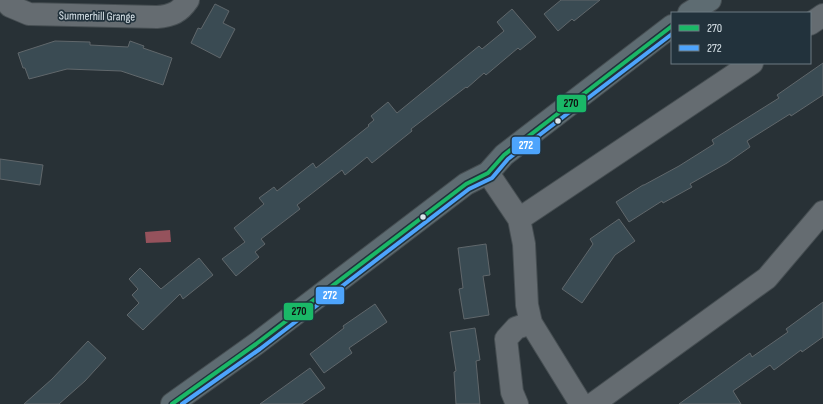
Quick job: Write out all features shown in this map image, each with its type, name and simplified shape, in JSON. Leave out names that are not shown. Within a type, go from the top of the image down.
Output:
[{"type":"main road","points":[[692,12],[710,0]]},
{"type":"main road","points":[[172,404],[256,344],[466,184],[488,173],[504,155],[671,27]]},
{"type":"street","name":"Summerhill Grange","points":[[5,0],[10,6],[29,14],[157,17],[176,14],[183,8],[188,0]]},
{"type":"street","points":[[811,23],[823,15]]},
{"type":"street","points":[[519,219],[751,64]]},
{"type":"street","points":[[488,173],[519,219],[524,244],[527,305],[531,323],[581,404]]},
{"type":"street","points":[[593,404],[767,278],[823,212]]},
{"type":"street","points":[[517,404],[512,392],[506,339],[516,328],[531,323]]},
{"type":"shaded area","points":[[170,230],[171,242],[146,243],[145,232]]},
{"type":"building","points":[[561,0],[600,0],[574,21],[572,19],[558,31],[544,14]]},
{"type":"building","points":[[215,4],[229,11],[223,23],[235,29],[220,58],[191,43],[198,28],[201,29]]},
{"type":"building","points":[[512,9],[536,37],[520,50],[518,48],[486,75],[484,73],[467,88],[466,87],[411,129],[412,131],[372,163],[367,157],[345,175],[342,170],[297,205],[300,209],[261,239],[265,244],[255,252],[259,257],[236,276],[222,259],[245,242],[234,228],[264,204],[259,198],[274,187],[277,191],[313,163],[316,168],[369,126],[368,125],[374,120],[371,116],[388,102],[397,113],[479,46],[482,49],[504,31],[497,22]]},
{"type":"building","points":[[55,41],[90,42],[90,45],[128,47],[130,41],[144,46],[143,48],[172,58],[163,85],[121,71],[67,69],[29,79],[25,68],[23,68],[18,53]]},
{"type":"building","points":[[823,63],[823,95],[791,116],[790,114],[747,141],[750,147],[727,163],[690,184],[692,187],[663,203],[662,201],[629,222],[616,202],[714,144],[712,140],[779,98],[777,95]]},
{"type":"building","points":[[0,159],[43,165],[40,185],[0,179]]},
{"type":"building","points":[[619,219],[635,241],[615,255],[582,303],[562,289],[593,244],[590,239]]},
{"type":"building","points":[[486,244],[490,275],[483,276],[489,315],[464,319],[459,289],[463,288],[458,248]]},
{"type":"building","points":[[199,258],[213,275],[183,299],[180,294],[143,330],[127,315],[139,303],[132,295],[138,289],[129,279],[140,268],[161,289]]},
{"type":"building","points":[[823,302],[823,337],[802,352],[801,350],[774,370],[770,365],[733,391],[741,404],[679,404],[750,353],[752,357],[788,332],[786,329]]},
{"type":"building","points":[[375,304],[387,322],[349,348],[352,353],[324,373],[310,354],[344,328],[343,326]]},
{"type":"building","points":[[475,328],[480,360],[476,361],[480,404],[456,404],[454,372],[456,371],[450,332]]},
{"type":"building","points":[[88,341],[106,358],[85,381],[59,404],[24,404],[52,379]]},
{"type":"building","points":[[310,368],[325,388],[302,404],[260,404]]},
{"type":"transit line","name":"270","points":[[172,404],[256,344],[466,184],[488,173],[504,155],[671,27]]},
{"type":"transit line","name":"272","points":[[182,404],[260,349],[469,189],[492,178],[508,159],[671,35]]}]
